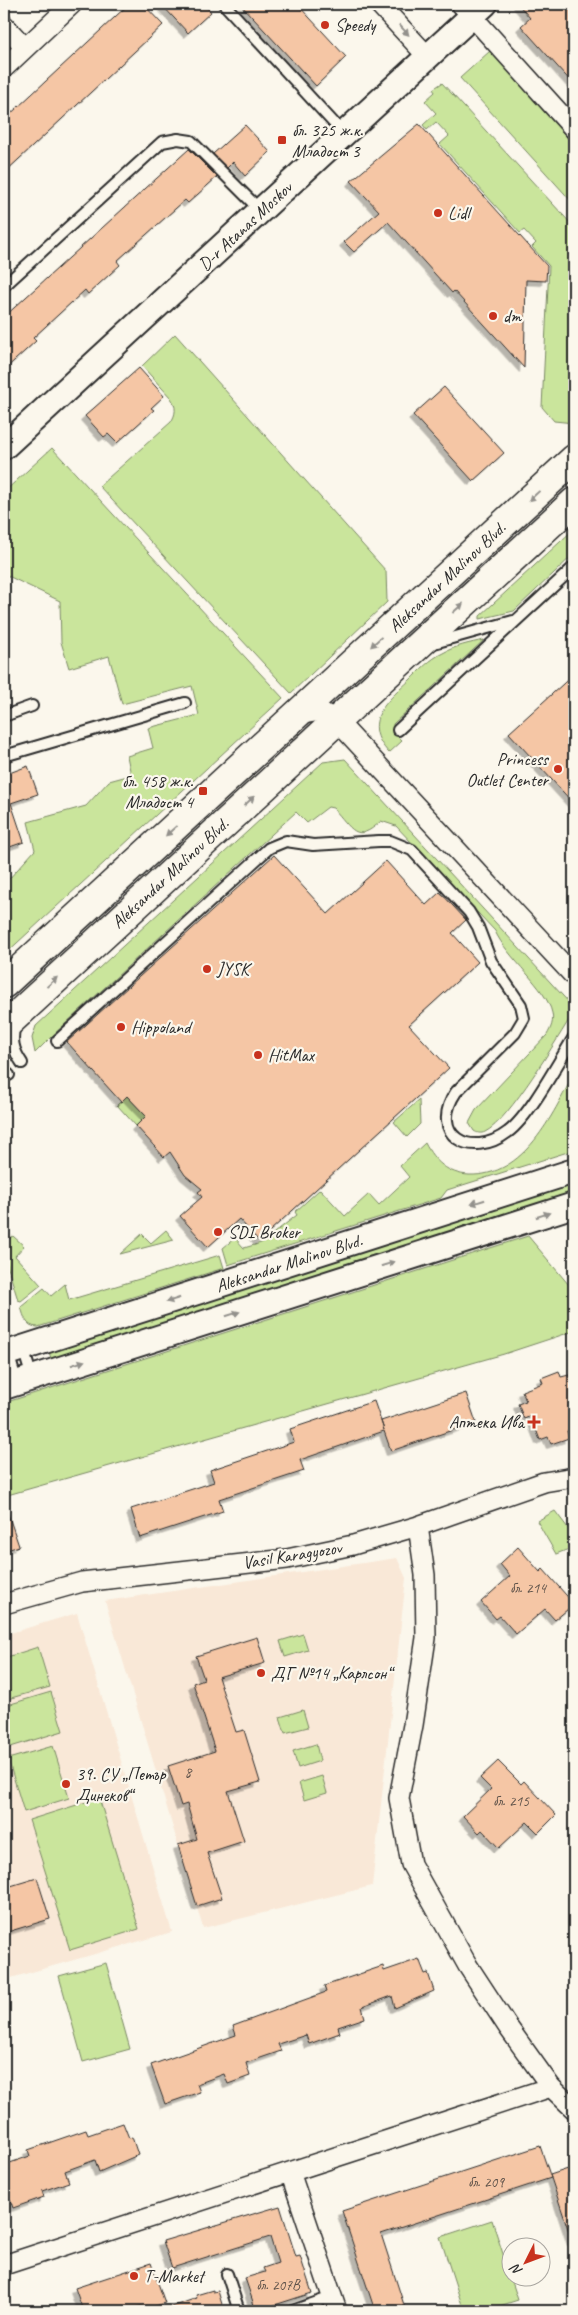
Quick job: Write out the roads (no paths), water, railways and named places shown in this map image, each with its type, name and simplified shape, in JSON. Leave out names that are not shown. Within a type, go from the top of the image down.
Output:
[{"type":"main road","name":"Aleksandar Malinov Blvd.","points":[[4,984],[298,716],[574,459]]},
{"type":"main road","name":"Aleksandar Malinov Blvd.","points":[[13,1019],[409,652],[574,502]]},
{"type":"street","points":[[4,68],[72,4]]},
{"type":"street","points":[[379,4],[428,57]]},
{"type":"street","points":[[473,8],[574,129]]},
{"type":"street","name":"D-r Atanas Moskov","points":[[4,446],[428,57],[473,8]]},
{"type":"street","points":[[4,25],[25,48]]},
{"type":"street","points":[[298,716],[320,711],[336,720],[574,976]]},
{"type":"street","name":"Aleksandar Malinov Blvd.","points":[[11,1352],[574,1171]]},
{"type":"street","name":"Aleksandar Malinov Blvd.","points":[[18,1383],[574,1205]]},
{"type":"street","name":"Vasil Karagyozov","points":[[4,1604],[82,1582],[287,1559],[353,1545],[418,1526],[544,1482],[574,1476]]},
{"type":"street","points":[[418,1526],[425,1575],[426,1638],[414,1725],[399,1798],[411,1864],[468,1966],[551,2087],[574,2109]]},
{"type":"street","points":[[4,2265],[551,2087]]},
{"type":"street","points":[[290,2172],[334,2304]]},
{"type":"lane","points":[[224,4],[344,135]]},
{"type":"lane","points":[[4,286],[162,142],[178,139],[190,141],[261,212]]},
{"type":"lane","points":[[398,730],[574,567]]},
{"type":"lane","points":[[409,652],[453,636],[514,621]]},
{"type":"lane","points":[[4,756],[185,703]]},
{"type":"lane","points":[[4,716],[32,706]]},
{"type":"lane","points":[[57,1041],[269,848],[286,841],[313,845],[379,841],[402,845],[412,850],[474,920],[491,961],[521,1005],[524,1018],[515,1033],[456,1092],[449,1102],[446,1114],[447,1122],[460,1140],[471,1146],[484,1145],[514,1128],[574,1037]]},
{"type":"lane","points":[[13,1019],[15,1022],[12,1042],[15,1052],[22,1063]]},
{"type":"lane","points":[[11,1352],[18,1383]]},
{"type":"lane","points":[[11,1352],[18,1383]]},
{"type":"lane","points":[[226,2274],[239,2311]]},
{"type":"lane","points":[[292,2311],[334,2304]]},
{"type":"place","name":"Speedy","points":[[325,25]]},
{"type":"place","name":"бл. 325 ж.к. Младост 3","points":[[282,140]]},
{"type":"place","name":"Lidl","points":[[438,213]]},
{"type":"place","name":"dm","points":[[493,316]]},
{"type":"place","name":"Princess Outlet Center","points":[[558,769]]},
{"type":"place","name":"бл. 458 ж.к. Младост 4","points":[[203,791]]},
{"type":"place","name":"JYSK","points":[[207,969]]},
{"type":"place","name":"Hippoland","points":[[121,1027]]},
{"type":"place","name":"HitMax","points":[[258,1055]]},
{"type":"place","name":"SDI Broker","points":[[218,1232]]},
{"type":"place","name":"Аптека Ива","points":[[534,1422]]},
{"type":"place","name":"ДГ №14 „Карлсон“","points":[[261,1673]]},
{"type":"place","name":"39. СУ „Петър Динеков“","points":[[66,1784]]},
{"type":"place","name":"T-Market","points":[[134,2276]]}]
